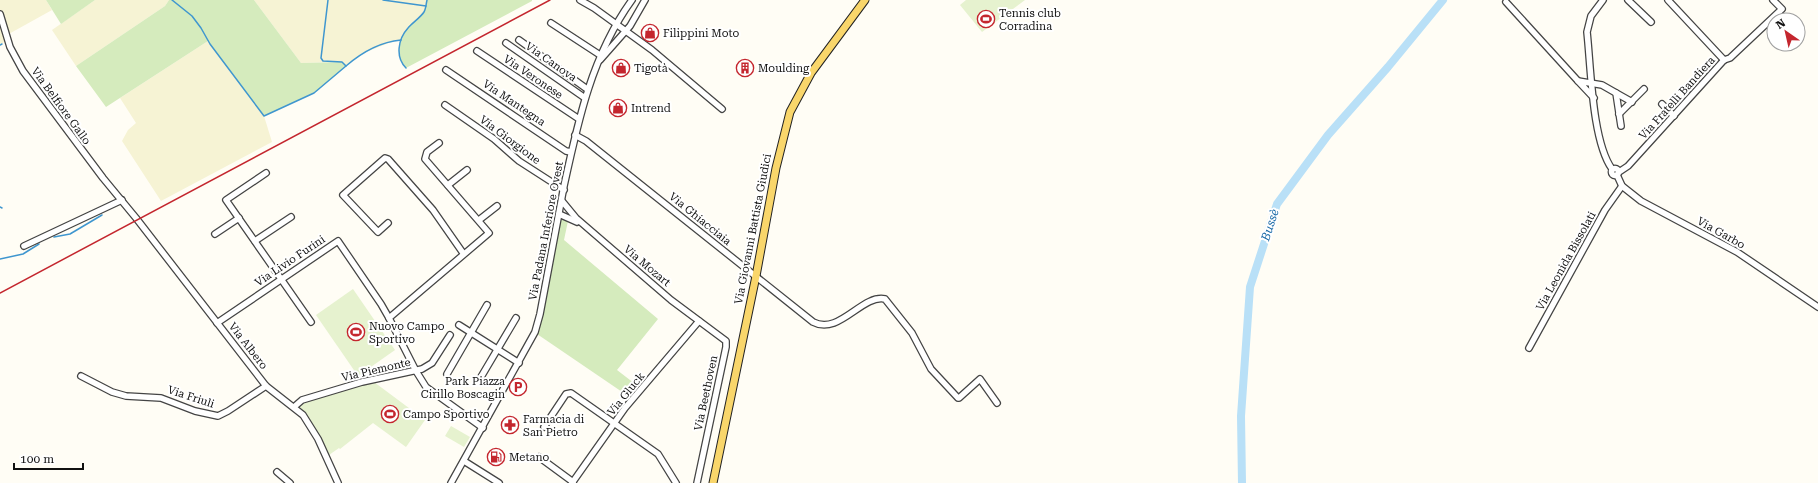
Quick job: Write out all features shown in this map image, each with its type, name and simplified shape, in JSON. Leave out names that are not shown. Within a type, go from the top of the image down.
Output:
[{"type":"main road","name":"Via Giovanni Battista Giudici","points":[[713,483],[756,276],[776,168],[790,112],[800,90],[811,73],[865,0]]},
{"type":"street","points":[[580,0],[652,50],[722,109]]},
{"type":"street","name":"Via Padana Inferiore Ovest","points":[[451,483],[533,336],[538,321],[571,152],[587,89],[600,55],[616,24],[632,0]]},
{"type":"street","points":[[597,63],[626,31],[645,0]]},
{"type":"street","points":[[1603,0],[1592,16],[1587,32],[1599,138],[1608,162],[1612,169],[1616,168],[1618,173]]},
{"type":"street","points":[[1628,0],[1651,22]]},
{"type":"street","name":"Via Fratelli Bandiera","points":[[1618,173],[1624,170],[1724,60],[1668,0]]},
{"type":"street","points":[[1724,60],[1730,58],[1782,9],[1773,0]]},
{"type":"street","points":[[1506,2],[1594,98]]},
{"type":"street","name":"Via Belfiore Gallo","points":[[0,14],[10,47],[23,70],[103,178],[138,220]]},
{"type":"street","points":[[551,23],[600,55]]},
{"type":"street","points":[[519,40],[587,89]]},
{"type":"street","name":"Via Canova","points":[[506,43],[585,98]]},
{"type":"street","name":"Via Veronese","points":[[477,51],[579,119]]},
{"type":"street","name":"Via Mantegna","points":[[446,70],[566,151],[571,152]]},
{"type":"street","points":[[1578,81],[1602,85],[1632,102]]},
{"type":"street","points":[[1619,114],[1644,89]]},
{"type":"street","points":[[1616,93],[1621,126]]},
{"type":"street","points":[[1662,104],[1674,116]]},
{"type":"street","name":"Via Giorgione","points":[[445,105],[494,139],[519,161],[564,190]]},
{"type":"street","name":"Via Ghiacciaia","points":[[575,135],[586,141],[819,325],[831,324],[873,300],[885,299],[912,333],[932,369],[958,398],[980,379],[997,403]]},
{"type":"street","points":[[439,143],[426,152],[425,157],[489,233],[468,252],[463,253],[461,258],[389,318],[422,382],[431,391],[483,428]]},
{"type":"street","points":[[388,223],[378,232],[344,195],[385,158],[388,159],[433,210],[463,253]]},
{"type":"street","points":[[448,185],[467,170]]},
{"type":"street","points":[[266,173],[226,200],[311,322]]},
{"type":"street","name":"Via Garbo","points":[[1618,173],[1622,186],[1641,201],[1737,252],[1818,307]]},
{"type":"street","name":"Via Leonida Bissolati","points":[[1529,348],[1605,210],[1622,186]]},
{"type":"street","points":[[24,246],[122,200]]},
{"type":"street","name":"Via Mozart","points":[[562,201],[583,225],[671,300],[699,321]]},
{"type":"street","points":[[479,220],[497,206]]},
{"type":"street","name":"Via Mozart","points":[[559,214],[583,225]]},
{"type":"street","points":[[255,241],[290,217]]},
{"type":"street","points":[[215,234],[239,218]]},
{"type":"street","name":"Via Albero","points":[[138,220],[266,386],[303,415],[314,431],[338,483]]},
{"type":"street","name":"Via Livio Furini","points":[[217,323],[338,241],[389,318]]},
{"type":"street","points":[[447,374],[487,305]]},
{"type":"street","points":[[481,377],[516,318]]},
{"type":"street","name":"Via Gluck","points":[[573,482],[625,408],[699,321]]},
{"type":"street","name":"Via Beethoven","points":[[697,483],[726,343],[724,339],[699,321]]},
{"type":"street","points":[[459,325],[496,350],[519,363]]},
{"type":"street","name":"Via Piemonte","points":[[294,407],[302,400],[362,382],[416,371],[432,363],[450,335]]},
{"type":"street","name":"Via Friuli","points":[[81,376],[112,392],[126,396],[161,398],[195,411],[218,416],[266,386]]},
{"type":"street","points":[[544,427],[568,393],[658,454],[676,483]]},
{"type":"street","points":[[539,457],[573,482]]},
{"type":"street","points":[[464,460],[499,483]]},
{"type":"street","points":[[277,472],[290,483]]},
{"type":"shaded area","points":[[0,0],[46,0],[52,10],[7,35],[8,39],[0,45]]},
{"type":"shaded area","points":[[95,0],[169,0],[165,6],[76,66],[52,30]]},
{"type":"shaded area","points":[[254,0],[427,0],[424,13],[406,30],[401,40],[394,41],[361,54],[346,66],[341,62],[301,63]]},
{"type":"shaded area","points":[[208,41],[264,116],[272,142],[161,201],[122,141],[128,130],[136,123],[120,98]]},
{"type":"green space","points":[[46,0],[95,0],[61,24]]},
{"type":"green space","points":[[169,0],[254,0],[301,63],[342,62],[346,66],[314,93],[264,116],[208,41],[106,107],[76,66],[165,6]]},
{"type":"green space","points":[[427,0],[532,1],[406,68],[400,59],[400,43],[408,28],[424,12]]},
{"type":"green space","name":"Tennis club Corradina","points":[[966,0],[1025,0],[982,32],[960,5]]},
{"type":"green space","points":[[561,219],[568,221],[564,240],[658,319],[617,370],[639,387],[631,398],[537,334]]},
{"type":"green space","name":"Nuovo Campo Sportivo","points":[[353,289],[395,350],[358,376],[316,315]]},
{"type":"green space","points":[[374,382],[425,420],[406,447],[373,423],[340,449],[339,448],[329,455],[316,430],[298,406],[304,402],[344,389]]},
{"type":"green space","points":[[451,426],[470,437],[464,447],[445,436]]},
{"type":"waterway","points":[[172,0],[192,16],[210,44],[264,116],[314,93],[346,66]]},
{"type":"waterway","points":[[328,0],[321,58],[323,61],[342,62],[346,66],[371,49],[386,43],[401,40]]},
{"type":"waterway","points":[[383,0],[426,6]]},
{"type":"waterway","points":[[406,68],[400,59],[400,43],[408,28],[424,12],[427,0]]},
{"type":"waterway","name":"Bussè","points":[[1242,483],[1241,416],[1250,287],[1277,204],[1328,135],[1388,67],[1443,0]]},
{"type":"waterway","points":[[54,237],[70,234],[102,215]]},
{"type":"waterway","points":[[0,259],[23,254],[39,244]]},
{"type":"railway","points":[[0,293],[550,0]]},
{"type":"place","name":"Tennis club Corradina","points":[[986,19]]},
{"type":"place","name":"Filippini Moto","points":[[650,33]]},
{"type":"place","name":"Tigotà","points":[[621,68]]},
{"type":"place","name":"Moulding","points":[[745,68]]},
{"type":"place","name":"Intrend","points":[[618,108]]},
{"type":"place","name":"Nuovo Campo Sportivo","points":[[356,332]]},
{"type":"place","name":"Park Piazza Cirillo Boscagin","points":[[518,387]]},
{"type":"place","name":"Campo Sportivo","points":[[390,414]]},
{"type":"place","name":"Farmacia di San Pietro","points":[[510,425]]},
{"type":"place","name":"Metano","points":[[496,457]]}]
